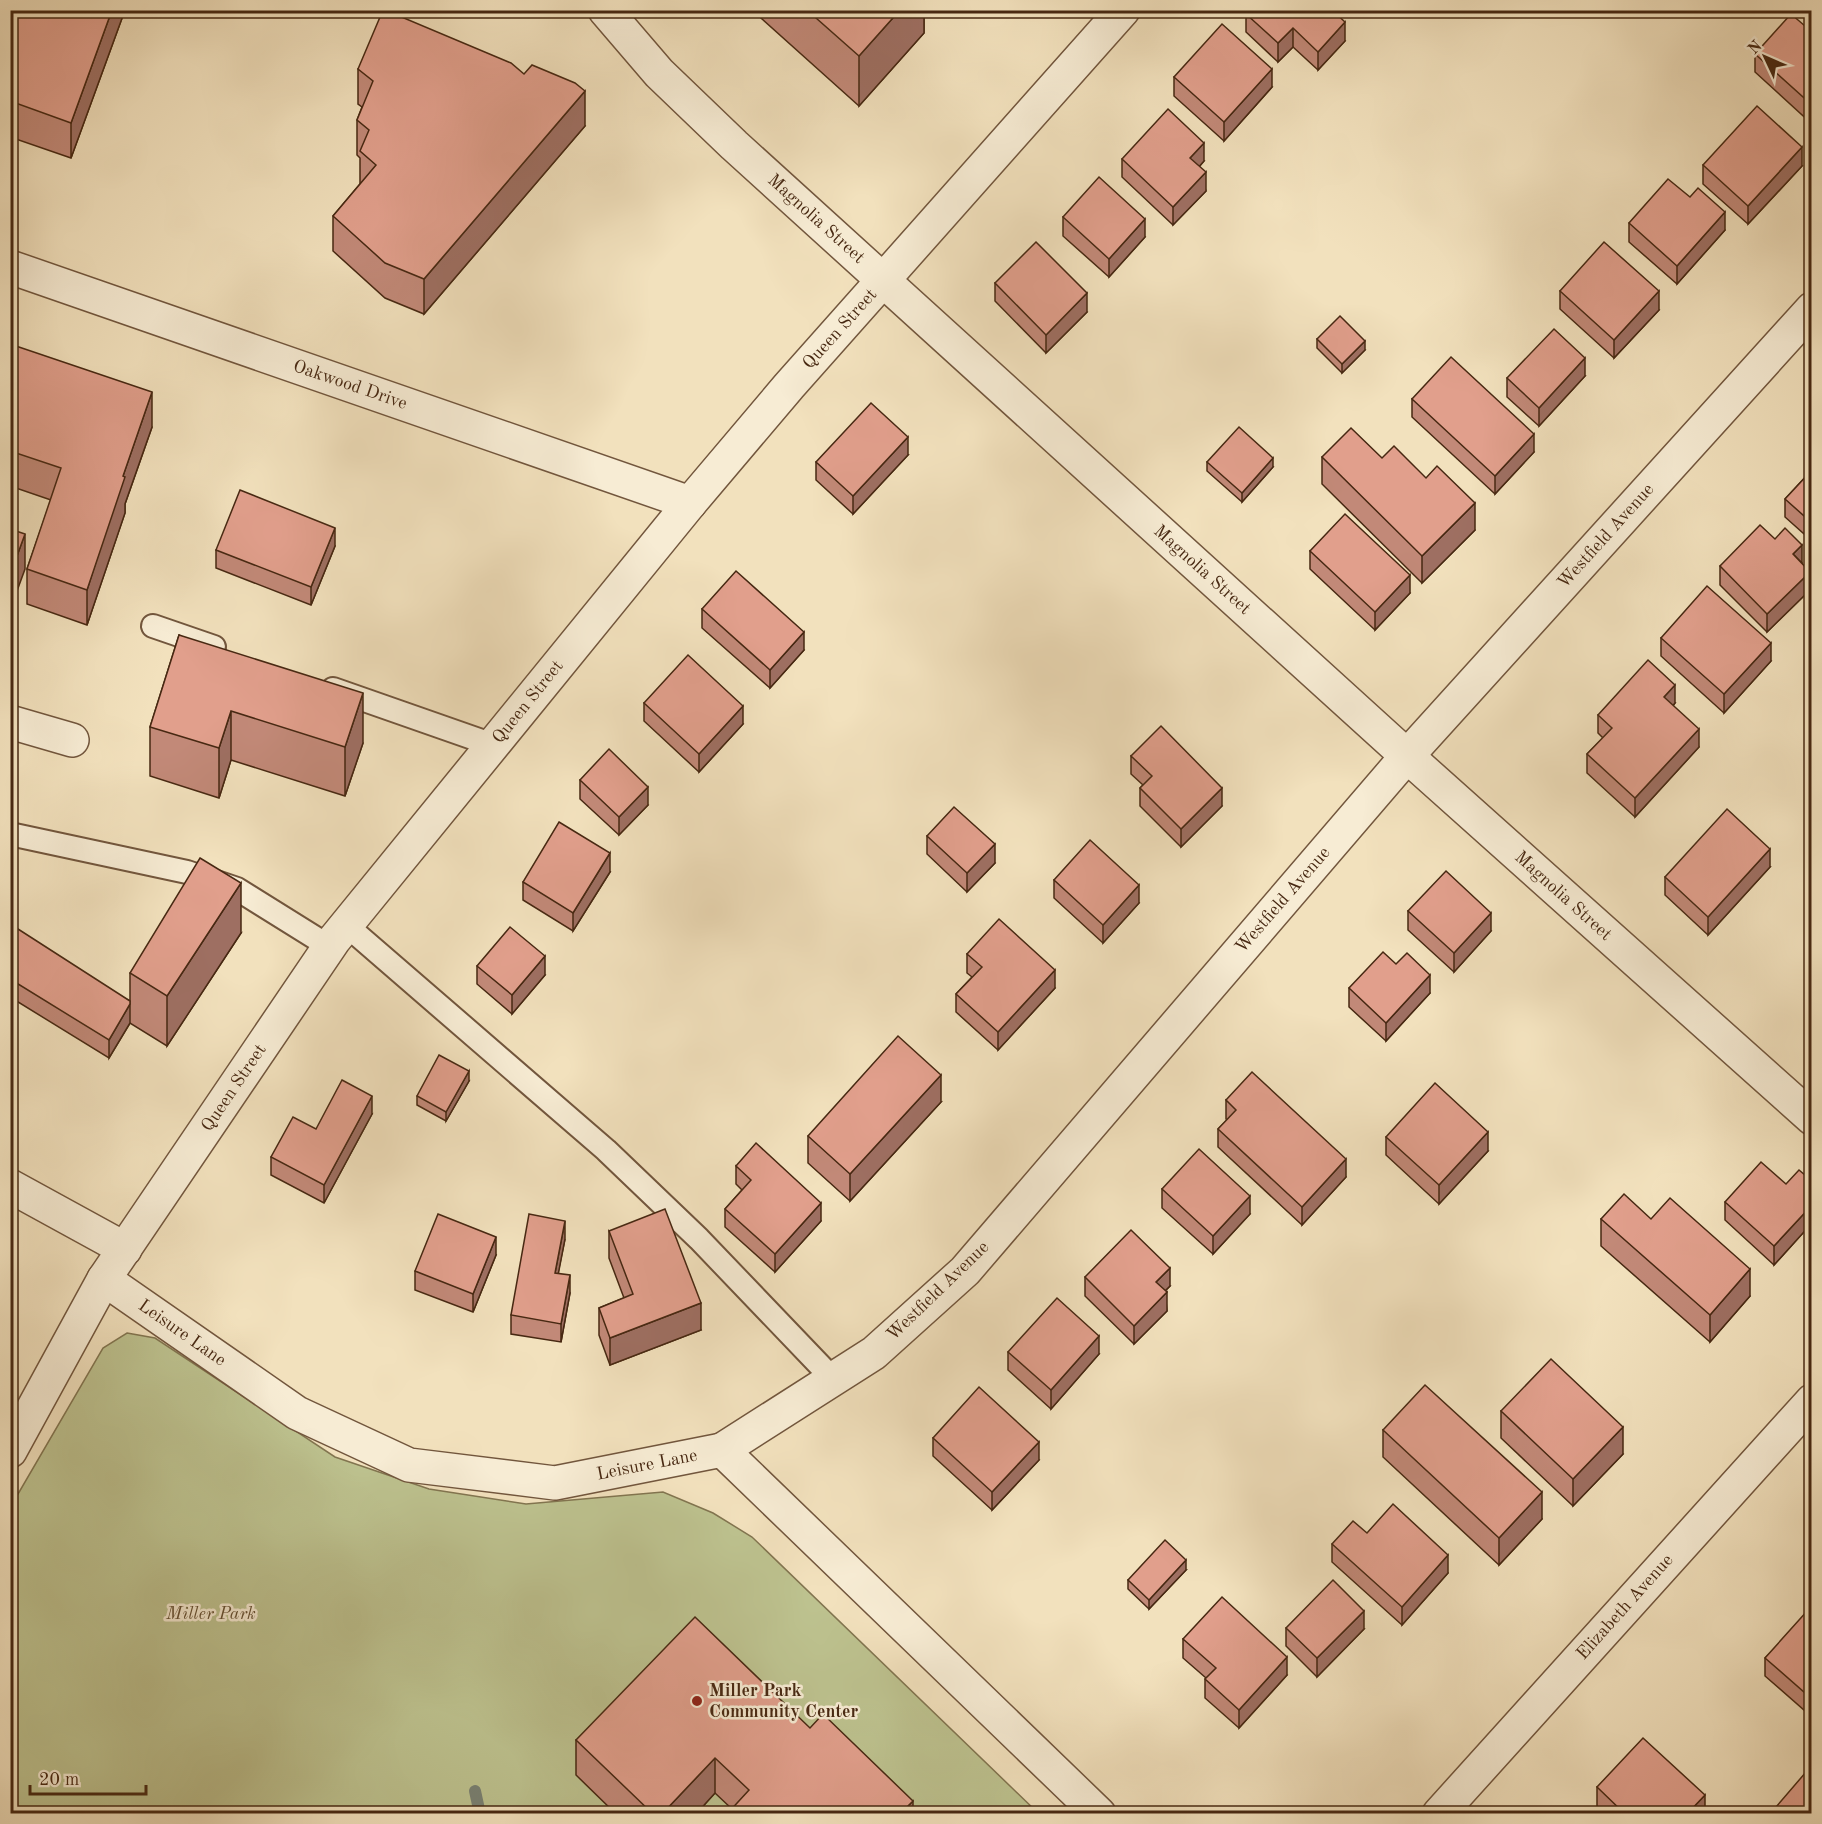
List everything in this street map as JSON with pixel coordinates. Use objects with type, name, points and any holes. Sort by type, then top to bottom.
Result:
[{"type":"street","name":"Magnolia Street","points":[[605,10],[659,73],[883,281],[1407,756],[1812,1118]]},
{"type":"street","name":"Queen Street","points":[[10,1451],[104,1279],[338,936],[690,503],[1123,10]]},
{"type":"street","name":"Oakwood Drive","points":[[10,267],[690,503]]},
{"type":"street","name":"Westfield Avenue","points":[[722,1450],[874,1353],[964,1271],[1407,756],[1812,309]]},
{"type":"street","points":[[10,722],[72,740]]},
{"type":"street","points":[[10,1186],[125,1249]]},
{"type":"street","name":"Leisure Lane","points":[[104,1279],[297,1413],[409,1465],[555,1483],[722,1450],[1099,1814]]},
{"type":"street","name":"Elizabeth Avenue","points":[[1439,1814],[1812,1401]]},
{"type":"lane","points":[[153,626],[230,653]]},
{"type":"lane","points":[[318,684],[493,745]]},
{"type":"lane","points":[[10,834],[188,872],[237,889],[338,936],[606,1150],[699,1239],[833,1379]]},
{"type":"green space","name":"Miller Park","points":[[127,1333],[155,1338],[335,1457],[429,1489],[526,1504],[663,1492],[713,1513],[752,1537],[1038,1813],[11,1814],[11,1506],[103,1348]]},
{"type":"building","points":[[10,10],[112,10],[71,123],[10,101]]},
{"type":"building","points":[[383,10],[511,63],[524,74],[532,65],[575,83],[585,91],[424,279],[385,263],[333,216],[376,165],[360,151],[369,130],[357,120],[373,81],[358,69]]},
{"type":"building","points":[[807,10],[900,10],[859,56]]},
{"type":"building","points":[[1249,10],[1332,10],[1345,22],[1318,52],[1293,28],[1278,43],[1246,14]]},
{"type":"building","points":[[1791,14],[1812,32],[1812,105],[1755,54]]},
{"type":"building","points":[[1222,24],[1272,69],[1224,122],[1174,77]]},
{"type":"building","points":[[1757,106],[1802,147],[1748,206],[1703,165]]},
{"type":"building","points":[[1168,109],[1204,143],[1190,158],[1206,172],[1173,207],[1122,159]]},
{"type":"building","points":[[1099,177],[1145,219],[1109,259],[1063,217]]},
{"type":"building","points":[[1668,179],[1690,197],[1698,188],[1725,212],[1677,266],[1629,223]]},
{"type":"building","points":[[1036,242],[1087,293],[1046,335],[995,283]]},
{"type":"building","points":[[1604,242],[1659,291],[1614,340],[1560,291]]},
{"type":"building","points":[[1340,316],[1365,341],[1342,364],[1317,339]]},
{"type":"building","points":[[1554,329],[1585,358],[1539,408],[1507,378]]},
{"type":"building","points":[[10,344],[152,392],[87,590],[27,569],[61,468],[10,451]]},
{"type":"building","points":[[1451,357],[1534,434],[1495,476],[1412,399]]},
{"type":"building","points":[[871,403],[908,437],[853,496],[816,462]]},
{"type":"building","points":[[1239,427],[1273,458],[1242,493],[1207,462]]},
{"type":"building","points":[[1351,428],[1382,458],[1394,446],[1426,478],[1437,466],[1475,503],[1422,556],[1322,457]]},
{"type":"building","points":[[1812,470],[1812,523],[1785,499]]},
{"type":"building","points":[[240,490],[335,528],[311,587],[216,550]]},
{"type":"building","points":[[1345,514],[1410,575],[1375,612],[1310,551]]},
{"type":"building","points":[[1760,525],[1775,539],[1785,528],[1802,545],[1793,554],[1810,572],[1767,614],[1720,566]]},
{"type":"building","points":[[10,529],[25,534],[10,575]]},
{"type":"building","points":[[736,571],[804,632],[770,670],[702,609]]},
{"type":"building","points":[[1707,586],[1771,643],[1724,694],[1661,638]]},
{"type":"building","points":[[179,635],[363,693],[345,747],[231,711],[219,748],[150,727]]},
{"type":"building","points":[[688,655],[743,706],[699,754],[644,703]]},
{"type":"building","points":[[1648,660],[1675,685],[1664,697],[1699,729],[1635,798],[1587,754],[1612,728],[1598,715]]},
{"type":"building","points":[[1161,726],[1222,788],[1181,829],[1140,788],[1152,776],[1131,756]]},
{"type":"building","points":[[609,749],[648,787],[619,817],[580,780]]},
{"type":"building","points":[[954,807],[995,844],[967,873],[927,836]]},
{"type":"building","points":[[1727,809],[1770,849],[1708,917],[1665,877]]},
{"type":"building","points":[[559,822],[610,853],[573,913],[523,882]]},
{"type":"building","points":[[1090,840],[1139,885],[1103,925],[1054,880]]},
{"type":"building","points":[[200,858],[241,883],[167,996],[130,973]]},
{"type":"building","points":[[1446,871],[1491,913],[1454,953],[1408,911]]},
{"type":"building","points":[[999,919],[1055,970],[998,1032],[956,994],[982,967],[967,954]]},
{"type":"building","points":[[510,927],[545,956],[512,995],[477,966]]},
{"type":"building","points":[[18,929],[130,1001],[109,1040],[10,979],[10,941]]},
{"type":"building","points":[[1383,952],[1396,964],[1407,953],[1430,975],[1386,1023],[1349,988]]},
{"type":"building","points":[[898,1036],[941,1075],[850,1174],[808,1136]]},
{"type":"building","points":[[439,1055],[469,1071],[446,1112],[417,1096]]},
{"type":"building","points":[[1252,1072],[1346,1159],[1302,1207],[1218,1129],[1236,1110],[1226,1100]]},
{"type":"building","points":[[342,1080],[372,1096],[324,1185],[271,1157],[293,1117],[316,1129]]},
{"type":"building","points":[[1435,1083],[1488,1132],[1439,1185],[1386,1137]]},
{"type":"building","points":[[756,1143],[821,1203],[775,1254],[725,1209],[751,1180],[736,1166]]},
{"type":"building","points":[[1199,1149],[1250,1196],[1213,1236],[1162,1189]]},
{"type":"building","points":[[1761,1162],[1786,1184],[1799,1170],[1812,1181],[1812,1205],[1774,1246],[1725,1202]]},
{"type":"building","points":[[1624,1194],[1651,1219],[1670,1198],[1750,1269],[1710,1315],[1601,1219]]},
{"type":"building","points":[[665,1209],[701,1303],[610,1338],[599,1308],[633,1294],[609,1231]]},
{"type":"building","points":[[438,1214],[496,1237],[473,1294],[415,1271]]},
{"type":"building","points":[[529,1214],[565,1221],[555,1273],[570,1275],[561,1324],[511,1315]]},
{"type":"building","points":[[1131,1230],[1170,1268],[1156,1282],[1167,1292],[1134,1326],[1085,1277]]},
{"type":"building","points":[[1057,1298],[1099,1336],[1051,1390],[1008,1352]]},
{"type":"building","points":[[1551,1359],[1623,1427],[1573,1479],[1501,1411]]},
{"type":"building","points":[[1425,1385],[1542,1492],[1499,1538],[1383,1430]]},
{"type":"building","points":[[979,1387],[1039,1442],[992,1492],[933,1438]]},
{"type":"building","points":[[1393,1504],[1448,1555],[1402,1607],[1332,1544],[1353,1521],[1367,1533]]},
{"type":"building","points":[[1165,1540],[1186,1560],[1149,1600],[1128,1580]]},
{"type":"building","points":[[1333,1580],[1364,1611],[1317,1658],[1286,1628]]},
{"type":"building","points":[[1222,1597],[1287,1657],[1239,1710],[1205,1679],[1216,1668],[1183,1639]]},
{"type":"building","points":[[1808,1610],[1812,1613],[1812,1699],[1765,1658]]},
{"type":"building","name":"Miller Park Community Center","points":[[695,1617],[810,1728],[823,1714],[913,1801],[907,1807],[915,1814],[727,1814],[749,1790],[715,1758],[662,1814],[653,1814],[576,1740]]},
{"type":"building","points":[[1643,1738],[1705,1795],[1687,1814],[1625,1814],[1597,1787]]},
{"type":"building","points":[[1806,1772],[1812,1777],[1812,1814],[1770,1814]]},
{"type":"waterway","points":[[475,1791],[480,1814]]},
{"type":"place","name":"Miller Park Community Center","points":[[697,1701]]}]
